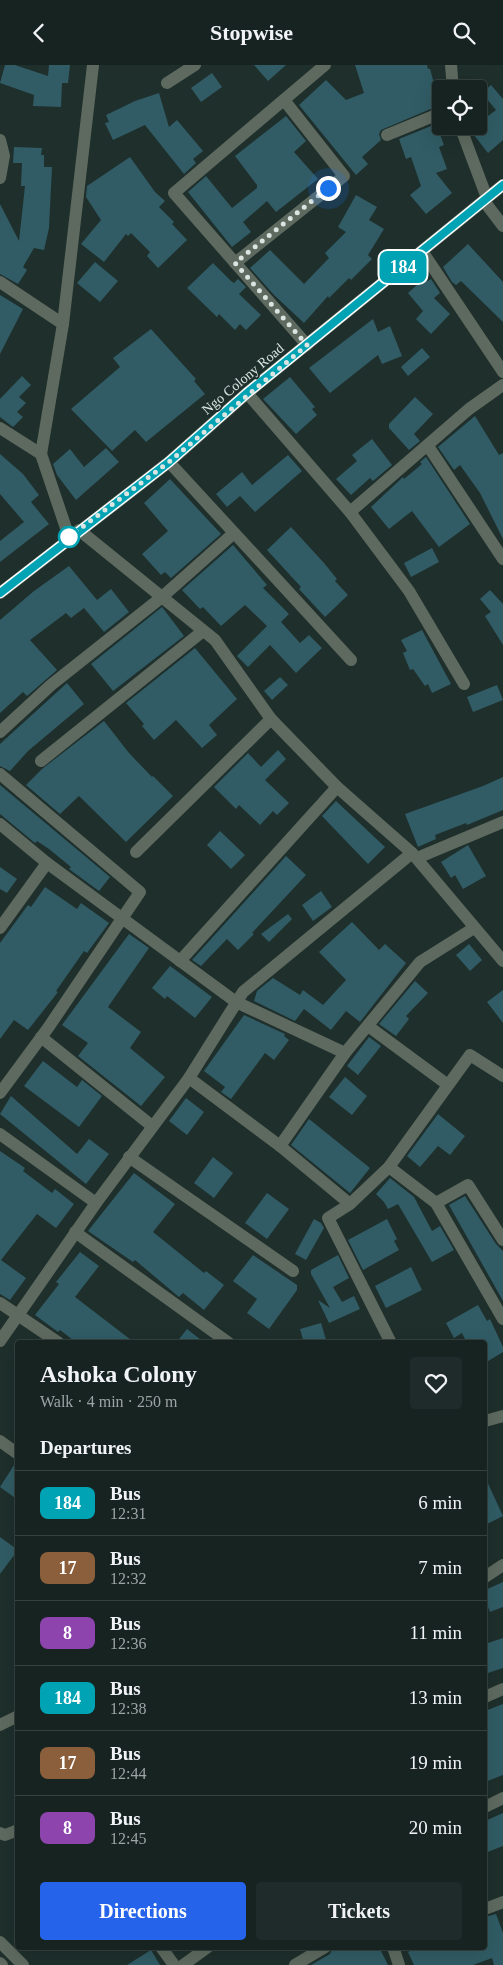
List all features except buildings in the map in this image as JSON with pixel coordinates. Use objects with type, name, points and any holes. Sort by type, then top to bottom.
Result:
[{"type":"street","points":[[93,65],[63,324],[41,454],[74,534],[162,597],[215,641],[271,719],[337,787],[415,855],[474,928],[498,950],[503,961]]},
{"type":"street","points":[[167,83],[195,65]]},
{"type":"street","points":[[307,345],[174,193],[325,65]]},
{"type":"street","points":[[451,65],[452,80]]},
{"type":"street","points":[[235,263],[344,175],[284,100]]},
{"type":"street","points":[[387,135],[432,117]]},
{"type":"street","points":[[463,135],[485,199],[503,226]]},
{"type":"street","points":[[0,140],[4,156],[0,178]]},
{"type":"street","name":"Ngo Colony Road","points":[[0,593],[169,462],[247,393],[503,185]]},
{"type":"street","points":[[422,251],[503,372]]},
{"type":"street","points":[[0,282],[63,324]]},
{"type":"street","points":[[350,512],[469,409],[503,385]]},
{"type":"street","points":[[247,393],[350,512],[409,591],[464,685]]},
{"type":"street","points":[[0,427],[41,454]]},
{"type":"street","points":[[428,446],[503,559]]},
{"type":"street","points":[[169,462],[351,660]]},
{"type":"street","points":[[0,732],[51,685],[162,597],[234,533]]},
{"type":"street","points":[[41,761],[203,631]]},
{"type":"street","points":[[136,852],[271,719]]},
{"type":"street","points":[[0,774],[140,892],[41,1037],[0,1093]]},
{"type":"street","points":[[180,961],[337,787]]},
{"type":"street","points":[[0,1341],[75,1232],[189,1078],[243,992],[415,855],[503,822]]},
{"type":"street","points":[[0,824],[47,863],[236,1003],[345,1053]]},
{"type":"street","points":[[0,927],[47,863]]},
{"type":"street","points":[[280,1146],[345,1053],[420,962],[474,928]]},
{"type":"street","points":[[368,1025],[448,1085]]},
{"type":"street","points":[[41,1037],[152,1126]]},
{"type":"street","points":[[389,1340],[328,1218],[350,1204],[389,1167],[470,1055],[503,1076]]},
{"type":"street","points":[[189,1078],[280,1146],[350,1204]]},
{"type":"street","points":[[0,1134],[96,1203]]},
{"type":"street","points":[[129,1157],[293,1271]]},
{"type":"street","points":[[389,1167],[436,1203],[503,1319]]},
{"type":"street","points":[[436,1203],[468,1185],[503,1239]]},
{"type":"street","points":[[75,1232],[225,1340]]},
{"type":"street","points":[[0,1303],[54,1340]]},
{"type":"street","points":[[487,1420],[503,1416]]},
{"type":"street","points":[[0,1441],[15,1452]]},
{"type":"street","points":[[487,1576],[503,1565]]},
{"type":"street","points":[[487,1696],[503,1689]]},
{"type":"street","points":[[0,1725],[15,1718]]},
{"type":"street","points":[[487,1806],[503,1798]]},
{"type":"street","points":[[0,1833],[5,1835],[15,1831]]},
{"type":"street","points":[[487,1908],[503,1901]]},
{"type":"street","points":[[0,1942],[23,1965]]},
{"type":"street","points":[[163,1950],[174,1965]]},
{"type":"street","points":[[182,1965],[204,1950]]},
{"type":"street","points":[[295,1965],[320,1950]]},
{"type":"street","points":[[395,1950],[399,1965]]},
{"type":"bus line","name":"184","points":[[0,593],[169,462],[247,393],[503,185]]},
{"type":"route","points":[[69,537],[169,462],[247,393],[307,345],[235,263],[328,188]]}]
